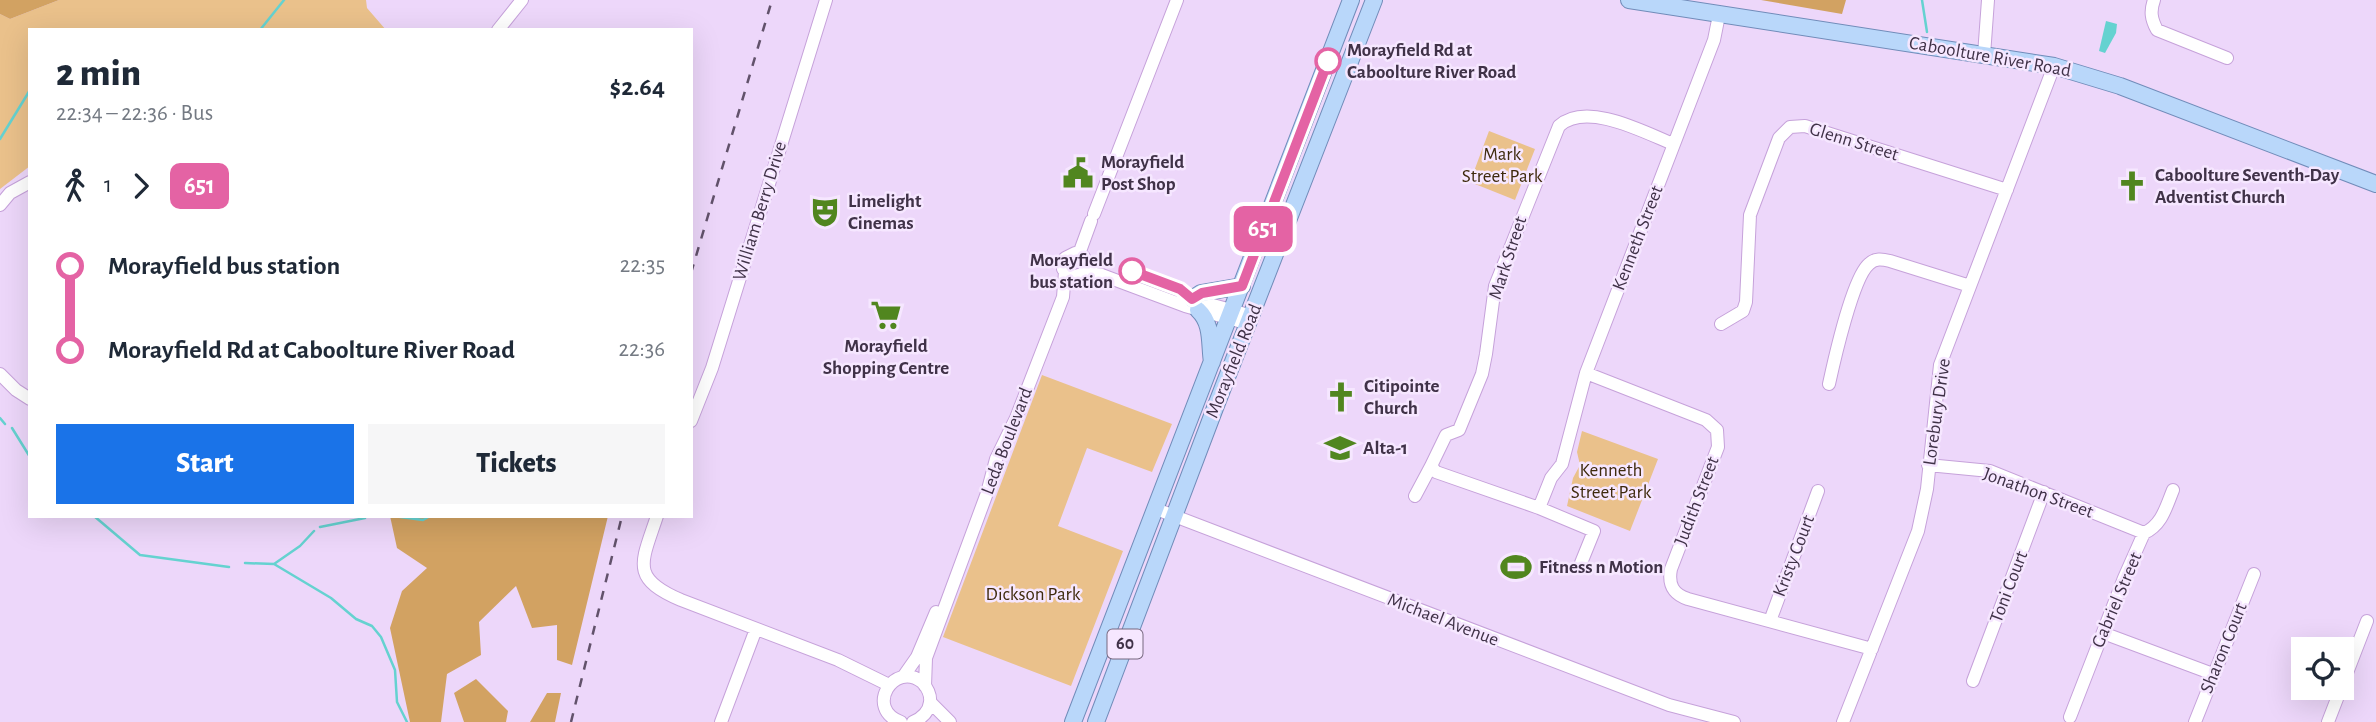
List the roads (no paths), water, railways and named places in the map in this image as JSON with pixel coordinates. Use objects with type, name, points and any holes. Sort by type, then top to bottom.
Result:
[{"type":"main road","name":"Morayfield Road","points":[[1073,722],[1351,0]]},
{"type":"main road","name":"Morayfield Road","points":[[1096,722],[1173,516],[1374,0]]},
{"type":"main road","name":"Caboolture River Road","points":[[1629,0],[2054,66],[2120,86],[2376,184]]},
{"type":"main road","points":[[1212,362],[1208,325],[1195,305],[1202,293],[1242,286]]},
{"type":"street","points":[[500,28],[522,0]]},
{"type":"street","name":"William Berry Drive","points":[[693,416],[712,368],[825,0]]},
{"type":"street","name":"Leda Boulevard","points":[[925,686],[926,658],[987,493],[996,459],[1016,418],[1063,297],[1078,268],[1093,218],[1177,0]]},
{"type":"street","points":[[1984,55],[1988,0]]},
{"type":"street","points":[[2154,0],[2151,21],[2157,30],[2227,58]]},
{"type":"street","name":"Kenneth Street","points":[[1539,508],[1551,478],[1562,464],[1586,373],[1714,40],[1719,15]]},
{"type":"street","name":"Lorebury Drive","points":[[1843,722],[1919,531],[1927,489],[1940,365],[2054,66]]},
{"type":"street","name":"Mark Street","points":[[1431,466],[1446,435],[1459,430],[1482,374],[1495,286],[1559,126],[1566,119],[1578,116],[1602,118],[1673,144]]},
{"type":"street","name":"Glenn Street","points":[[1721,324],[1743,311],[1746,302],[1750,215],[1779,138],[1790,127],[1805,126],[2007,190]]},
{"type":"street","points":[[0,205],[10,193],[28,183]]},
{"type":"street","points":[[1829,384],[1838,341],[1862,274],[1872,261],[1890,261],[1970,286]]},
{"type":"street","points":[[1078,268],[1250,320]]},
{"type":"street","name":"Judith Street","points":[[1586,373],[1706,420],[1717,429],[1718,447],[1671,569],[1670,584],[1674,592],[1681,597],[1872,649]]},
{"type":"street","points":[[0,374],[28,398]]},
{"type":"street","points":[[1415,496],[1431,466],[1436,472],[1539,508],[1594,531],[1581,563]]},
{"type":"street","name":"Jonathon Street","points":[[1928,466],[1990,471],[2144,533]]},
{"type":"street","name":"Gabriel Street","points":[[2070,717],[2144,533],[2152,530],[2161,520],[2174,490]]},
{"type":"street","name":"Kristy Court","points":[[1770,621],[1818,491]]},
{"type":"street","name":"Toni Court","points":[[1973,681],[2045,492]]},
{"type":"street","name":"Michael Avenue","points":[[1156,509],[1669,705],[1734,722]]},
{"type":"street","points":[[656,518],[643,564],[649,583],[663,593],[838,660],[889,685]]},
{"type":"street","name":"Sharon Court","points":[[2195,722],[2254,574]]},
{"type":"street","name":"Leda Boulevard","points":[[903,677],[917,657],[934,617],[952,585]]},
{"type":"street","points":[[2328,722],[2367,621]]},
{"type":"street","points":[[721,722],[756,629]]},
{"type":"street","points":[[2103,633],[2213,674]]},
{"type":"street","points":[[901,722],[891,717],[884,704],[884,697],[889,685],[903,677],[915,678],[925,686],[930,702],[950,722]]},
{"type":"street","points":[[919,721],[925,715],[930,702]]},
{"type":"waterway","points":[[262,28],[284,0]]},
{"type":"waterway","points":[[1922,0],[1927,32]]},
{"type":"waterway","points":[[0,139],[28,93]]},
{"type":"waterway","points":[[0,418],[5,424]]},
{"type":"waterway","points":[[12,428],[28,454]]},
{"type":"waterway","points":[[96,518],[140,555],[229,567]]},
{"type":"waterway","points":[[320,527],[365,518]]},
{"type":"waterway","points":[[408,518],[426,518]]},
{"type":"waterway","points":[[274,564],[300,546],[314,531]]},
{"type":"waterway","points":[[245,563],[274,564],[331,598],[356,619],[372,626],[381,637],[395,670],[397,702],[407,722]]},
{"type":"railway","points":[[693,266],[772,0]]},
{"type":"railway","points":[[571,722],[622,518]]},
{"type":"place","name":"Morayfield Rd at Caboolture River Road","points":[[1328,61]]},
{"type":"place","name":"Morayfield Post Shop","points":[[1078,173]]},
{"type":"place","name":"Caboolture Seventh-Day Adventist Church","points":[[2132,186]]},
{"type":"place","name":"Limelight Cinemas","points":[[825,212]]},
{"type":"place","name":"Morayfield bus station","points":[[1132,271]]},
{"type":"place","name":"Morayfield Shopping Centre","points":[[886,315]]},
{"type":"place","name":"Citipointe Church","points":[[1341,397]]},
{"type":"place","name":"Alta-1","points":[[1340,448]]},
{"type":"place","name":"Fitness n Motion","points":[[1516,567]]},
{"type":"park label","name":"Mark Street Park","points":[[1502,165]]},
{"type":"park label","name":"Kenneth Street Park","points":[[1611,481]]},
{"type":"park label","name":"Dickson Park","points":[[1033,594]]}]
